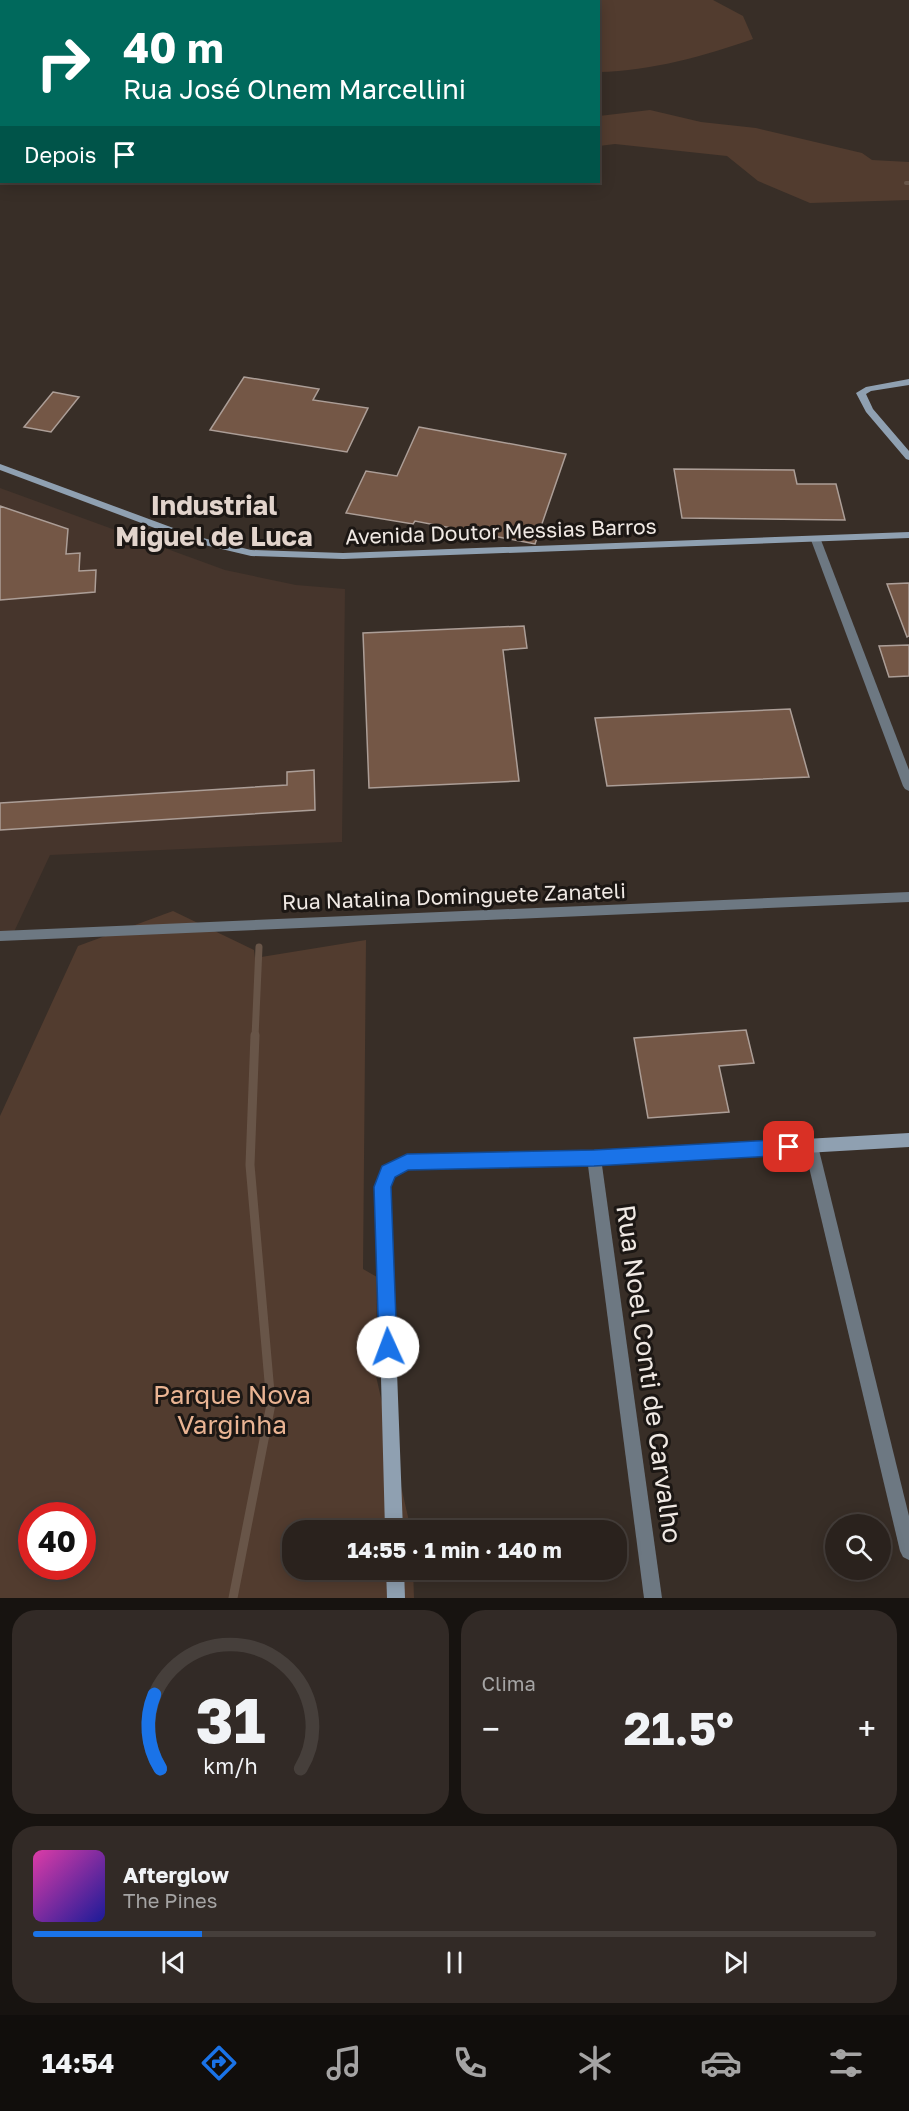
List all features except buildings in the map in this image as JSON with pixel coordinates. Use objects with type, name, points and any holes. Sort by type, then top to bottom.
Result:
[{"type":"street","points":[[909,382],[877,387],[861,393],[868,410],[909,457]]},
{"type":"street","name":"Avenida Doutor Messias Barros","points":[[0,466],[192,539],[251,553],[343,556],[909,535]]},
{"type":"street","points":[[816,540],[909,786]]},
{"type":"street","name":"Rua Natalina Dominguete Zanateli","points":[[0,936],[909,897]]},
{"type":"street","points":[[394,1520],[383,1187],[388,1171],[407,1162],[594,1158],[909,1140]]},
{"type":"street","points":[[811,1146],[909,1551]]},
{"type":"street","name":"Rua Noel Conti de Carvalho","points":[[594,1158],[653,1598]]},
{"type":"street","points":[[395,1580],[396,1598]]},
{"type":"shaded area","points":[[0,488],[225,570],[296,585],[345,589],[342,842],[50,855],[13,934],[0,935]]},
{"type":"green space","points":[[600,0],[713,0],[743,16],[753,39],[677,62],[638,69],[600,72]]},
{"type":"green space","points":[[650,110],[701,122],[756,128],[862,153],[872,160],[909,162],[909,200],[810,203],[758,181],[727,156],[615,144],[600,146],[600,116]]},
{"type":"green space","name":"Parque Nova Varginha","points":[[173,911],[254,950],[255,958],[366,940],[363,1269],[377,1277],[376,1376],[409,1520],[282,1520],[282,1580],[413,1580],[414,1598],[0,1598],[0,1116],[78,946]]},
{"type":"waterway","points":[[255,1037],[259,947]]},
{"type":"waterway","points":[[233,1598],[271,1404],[250,1165],[255,1035]]},
{"type":"district","name":"Industrial Miguel de Luca","points":[[214,522]]},
{"type":"route","points":[[388,1347],[383,1187],[388,1171],[407,1162],[594,1158],[789,1147]]}]
